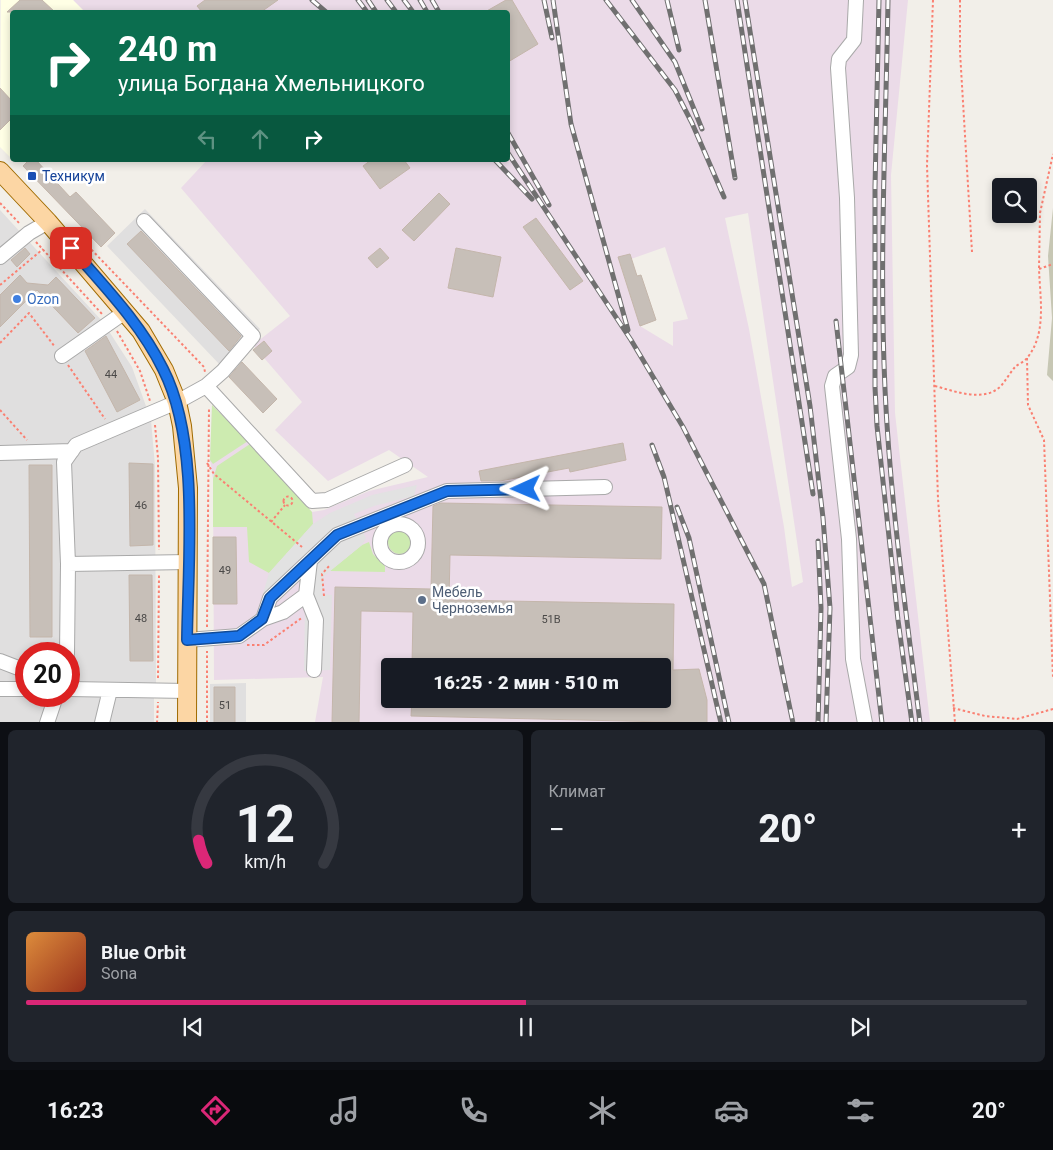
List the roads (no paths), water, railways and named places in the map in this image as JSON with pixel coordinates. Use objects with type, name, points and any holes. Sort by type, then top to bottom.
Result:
[{"type":"main road","points":[[0,171],[48,222],[125,312],[152,348],[164,370],[177,402],[186,452],[188,562],[186,722]]},
{"type":"street","points":[[856,0],[854,40],[839,59],[838,68],[847,198],[851,355],[848,367],[836,376],[832,386],[849,539],[853,659],[866,722]]},
{"type":"street","points":[[67,642],[68,564],[64,462],[76,445],[177,402],[206,386],[223,371],[253,336],[144,221]]},
{"type":"street","points":[[0,257],[48,222]]},
{"type":"street","points":[[62,356],[125,312]]},
{"type":"street","points":[[206,386],[312,500],[327,500],[405,465]]},
{"type":"street","points":[[0,453],[72,451]]},
{"type":"street","points":[[262,619],[270,598],[337,535],[447,491],[605,487]]},
{"type":"street","points":[[408,526],[415,504]]},
{"type":"street","points":[[396,524],[408,526],[414,530],[419,542],[415,554],[404,562],[386,558],[380,547],[381,535],[390,526],[396,524]]},
{"type":"street","points":[[354,528],[381,535]]},
{"type":"street","points":[[310,561],[306,595],[316,620],[314,670]]},
{"type":"street","points":[[68,564],[188,562]]},
{"type":"street","points":[[187,640],[239,636],[262,619],[283,612],[306,595]]},
{"type":"street","points":[[0,661],[15,667]]},
{"type":"street","points":[[80,686],[96,690]]},
{"type":"street","points":[[0,688],[15,689]]},
{"type":"street","points":[[80,690],[158,689],[187,691]]},
{"type":"street","points":[[102,722],[110,690]]},
{"type":"street","points":[[47,722],[52,707]]},
{"type":"railway","points":[[312,0],[324,10]]},
{"type":"railway","points":[[358,0],[366,10]]},
{"type":"railway","points":[[368,0],[375,10]]},
{"type":"railway","points":[[387,0],[394,10]]},
{"type":"railway","points":[[404,0],[412,10]]},
{"type":"railway","points":[[420,0],[426,10]]},
{"type":"railway","points":[[432,0],[438,10]]},
{"type":"railway","points":[[544,0],[552,38]]},
{"type":"railway","points":[[553,0],[571,124],[628,330]]},
{"type":"railway","points":[[606,0],[675,90],[692,123],[724,197]]},
{"type":"railway","points":[[632,0],[675,62],[702,129]]},
{"type":"railway","points":[[667,0],[679,50]]},
{"type":"railway","points":[[705,0],[735,178]]},
{"type":"railway","points":[[737,0],[813,494]]},
{"type":"railway","points":[[745,0],[810,406],[823,518],[830,608],[826,722]]},
{"type":"railway","points":[[879,0],[875,187],[875,387],[877,426],[898,620],[912,722]]},
{"type":"railway","points":[[888,0],[883,243],[885,389],[895,514],[920,722]]},
{"type":"railway","points":[[510,137],[549,205]]},
{"type":"railway","points":[[510,156],[631,340],[683,427],[764,584],[793,722]]},
{"type":"railway","points":[[497,162],[532,199]]},
{"type":"railway","points":[[836,321],[882,722]]},
{"type":"railway","points":[[652,445],[664,477],[721,722]]},
{"type":"railway","points":[[677,507],[689,538],[729,722]]},
{"type":"railway","points":[[818,541],[821,608],[818,722]]},
{"type":"place","name":"Техникум","points":[[32,176]]},
{"type":"place","name":"Ozon","points":[[17,299]]},
{"type":"place","name":"Мебель Черноземья","points":[[422,600]]}]
